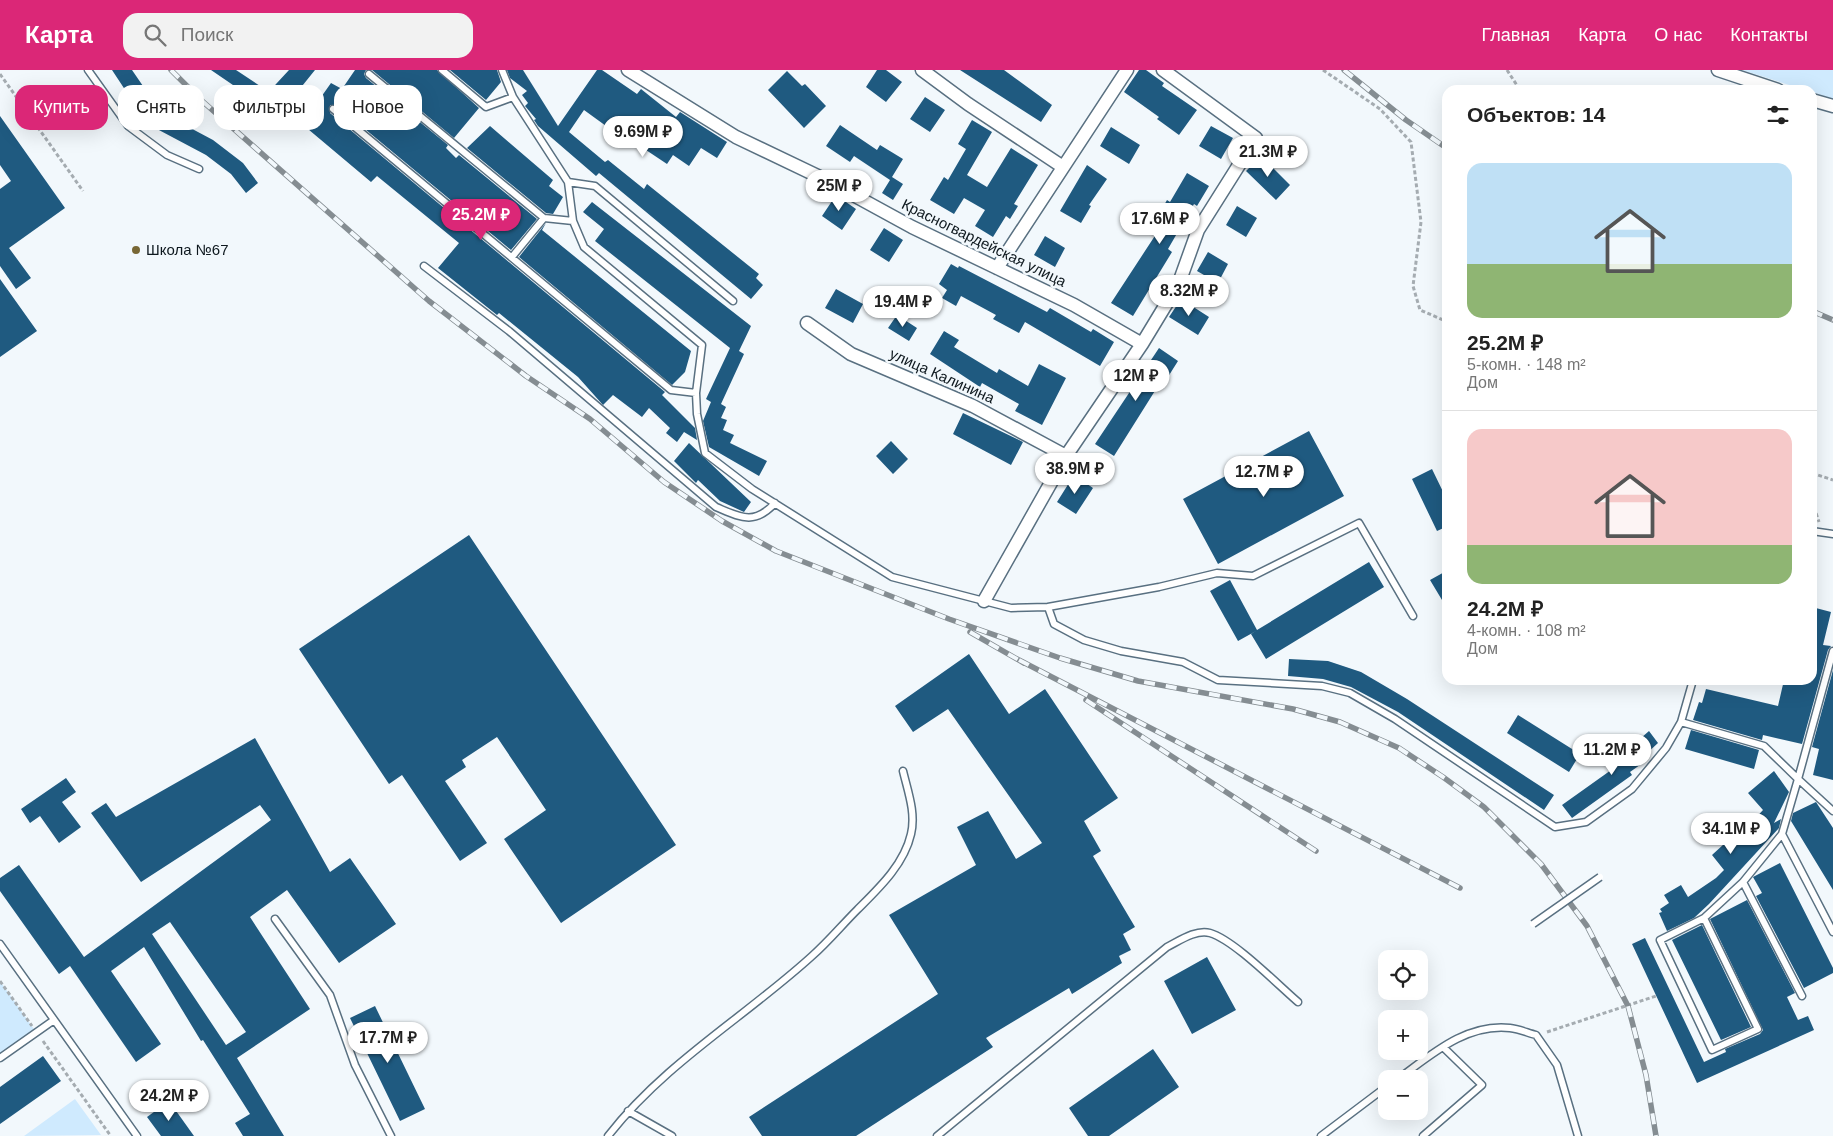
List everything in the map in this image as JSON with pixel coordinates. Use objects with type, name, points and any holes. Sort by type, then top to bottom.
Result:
[{"type":"street","name":"Красногвардейская улица","points":[[628,70],[736,137],[826,180],[912,227],[1074,305],[1142,344]]},
{"type":"street","points":[[922,70],[968,104],[1063,167]]},
{"type":"street","points":[[997,268],[1127,70]]},
{"type":"street","points":[[984,601],[1066,456],[1142,344],[1179,283],[1198,230],[1256,138],[1163,70]]},
{"type":"street","points":[[1718,70],[1763,85]]},
{"type":"street","points":[[1817,101],[1833,106]]},
{"type":"street","name":"улица Калинина","points":[[807,323],[851,354],[972,406],[1066,456]]},
{"type":"lane","points":[[88,70],[128,126],[167,155],[198,169]]},
{"type":"lane","points":[[442,70],[486,107],[513,97]]},
{"type":"lane","points":[[502,70],[513,97],[568,182],[574,221],[584,248],[702,345],[696,394],[697,414],[705,453],[752,489],[892,577],[1011,608],[1048,607],[1159,587],[1217,573],[1252,576],[1359,523],[1412,616]]},
{"type":"lane","points":[[369,74],[544,218],[574,221]]},
{"type":"lane","points":[[333,109],[671,390],[696,394]]},
{"type":"lane","points":[[568,182],[595,186],[734,301]]},
{"type":"lane","points":[[512,257],[544,218]]},
{"type":"lane","points":[[424,266],[509,331],[716,507],[746,519],[766,513],[775,503]]},
{"type":"lane","points":[[1817,532],[1833,534]]},
{"type":"lane","points":[[1048,607],[1054,624],[1084,640],[1121,651],[1183,662],[1218,680],[1322,686],[1350,693],[1395,718],[1555,827],[1586,822],[1632,789],[1666,748],[1680,722],[1691,685]]},
{"type":"lane","points":[[1704,918],[1758,1029],[1712,1050],[1660,940],[1704,918],[1743,882],[1782,834],[1833,651]]},
{"type":"lane","points":[[1680,722],[1764,746],[1833,811]]},
{"type":"lane","points":[[608,1136],[628,1111],[692,1053],[812,956],[882,884],[902,857],[911,834],[912,808],[902,771]]},
{"type":"lane","points":[[1782,834],[1833,932]]},
{"type":"lane","points":[[1533,924],[1600,877]]},
{"type":"lane","points":[[1743,882],[1802,996]]},
{"type":"lane","points":[[275,919],[330,995],[355,1065],[391,1136]]},
{"type":"lane","points":[[936,1136],[1167,947],[1191,935],[1209,932],[1230,943],[1298,1002]]},
{"type":"lane","points":[[0,944],[137,1136]]},
{"type":"lane","points":[[0,1058],[54,1020]]},
{"type":"lane","points":[[1410,1070],[1442,1047],[1462,1036],[1483,1029],[1509,1028],[1536,1035],[1557,1065],[1578,1136]]},
{"type":"lane","points":[[1423,1136],[1482,1086],[1442,1047]]},
{"type":"lane","points":[[1321,1136],[1378,1093]]},
{"type":"lane","points":[[628,1111],[672,1136]]},
{"type":"path","points":[[1323,70],[1380,109],[1411,142],[1421,222],[1413,286],[1420,310],[1442,319]]},
{"type":"path","points":[[1507,70],[1517,85]]},
{"type":"path","points":[[0,74],[83,191]]},
{"type":"path","points":[[1817,475],[1833,480]]},
{"type":"path","points":[[1817,516],[1822,532]]},
{"type":"path","points":[[0,982],[110,1135]]},
{"type":"path","points":[[1536,1035],[1656,996]]},
{"type":"shaded area","points":[[1742,70],[1833,70],[1833,99],[1817,93],[1817,85],[1789,85]]},
{"type":"shaded area","points":[[0,981],[36,1032],[0,1058]]},
{"type":"shaded area","points":[[75,1099],[101,1135],[24,1136]]},
{"type":"building","points":[[112,70],[132,70],[142,85],[122,85]]},
{"type":"building","points":[[211,70],[236,70],[258,85],[233,85]]},
{"type":"building","points":[[289,70],[315,70],[303,85],[275,85]]},
{"type":"building","points":[[355,70],[366,70],[364,74],[366,78],[375,85],[345,85]]},
{"type":"building","points":[[372,70],[437,70],[479,108],[454,138],[422,111],[422,85],[390,85]]},
{"type":"building","points":[[450,70],[497,70],[501,82],[486,100]]},
{"type":"building","points":[[507,70],[523,70],[558,126],[597,70],[602,70],[637,94],[641,89],[676,117],[680,112],[727,142],[717,158],[701,148],[689,166],[673,155],[667,164],[637,144],[635,147],[584,110],[569,132],[605,162],[608,160],[644,189],[647,184],[759,274],[756,278],[763,285],[751,299],[599,173],[596,176],[538,126],[534,120],[536,119],[525,106],[528,103],[522,95],[527,91],[510,78]]},
{"type":"building","points":[[877,70],[886,70],[902,82],[886,102],[866,87]]},
{"type":"building","points":[[960,70],[1004,70],[1052,105],[1041,122]]},
{"type":"building","points":[[1139,70],[1146,70],[1164,83],[1162,86],[1197,110],[1179,135],[1157,119],[1159,117],[1124,92]]},
{"type":"building","points":[[787,71],[802,86],[805,84],[826,106],[804,128],[768,90]]},
{"type":"building","points":[[331,83],[335,85],[334,105],[330,105],[330,113],[334,116],[334,130],[350,130],[665,392],[662,395],[695,428],[697,440],[684,432],[677,442],[666,433],[670,428],[649,408],[642,417],[613,395],[603,405],[578,377],[499,313],[497,315],[438,268],[459,243],[377,176],[371,182],[309,130],[324,130],[324,93]]},
{"type":"building","points":[[925,97],[945,110],[930,132],[910,119]]},
{"type":"building","points":[[0,116],[65,208],[9,248],[31,278],[16,289],[0,266],[0,189],[11,181],[0,165]]},
{"type":"building","points":[[972,120],[992,132],[967,175],[987,187],[1011,148],[1038,165],[1014,204],[1018,206],[1010,219],[1006,216],[993,237],[975,226],[985,210],[964,198],[954,214],[930,200],[944,177],[948,180],[966,149],[958,144]]},
{"type":"building","points":[[422,124],[448,145],[446,148],[456,158],[459,155],[537,219],[511,250],[366,130],[422,130]]},
{"type":"building","points":[[840,125],[877,150],[880,145],[903,159],[892,177],[903,184],[893,200],[882,193],[890,180],[854,156],[850,162],[826,146]]},
{"type":"building","points":[[490,126],[553,180],[549,186],[563,197],[553,214],[546,213],[467,148]]},
{"type":"building","points":[[1211,126],[1233,138],[1221,159],[1199,146]]},
{"type":"building","points":[[1111,127],[1140,145],[1129,164],[1100,146]]},
{"type":"building","points":[[159,130],[194,130],[213,140],[243,163],[258,183],[246,193],[231,174],[206,155]]},
{"type":"building","points":[[1261,156],[1290,185],[1276,200],[1246,171]]},
{"type":"building","points":[[1087,165],[1107,179],[1089,205],[1091,206],[1081,223],[1060,211]]},
{"type":"building","points":[[1187,173],[1209,186],[1197,206],[1194,204],[1168,249],[1172,252],[1133,316],[1111,303],[1162,225],[1155,221],[1167,200],[1170,202]]},
{"type":"building","points":[[836,195],[856,209],[842,230],[822,216]]},
{"type":"building","points":[[592,202],[751,326],[739,351],[744,354],[721,404],[726,407],[721,418],[727,420],[723,430],[734,435],[730,443],[767,461],[759,476],[709,447],[703,421],[711,402],[706,399],[730,348],[595,241],[604,229],[583,212]]},
{"type":"building","points":[[1237,206],[1257,218],[1246,237],[1226,225]]},
{"type":"building","points":[[546,223],[542,230],[691,351],[685,372],[672,385],[519,257]]},
{"type":"building","points":[[884,228],[903,240],[889,262],[870,250]]},
{"type":"building","points":[[1045,236],[1065,248],[1055,267],[1034,255]]},
{"type":"building","points":[[1208,252],[1228,264],[1218,283],[1197,271]]},
{"type":"building","points":[[951,264],[958,268],[959,266],[1047,312],[1050,308],[1091,332],[1093,329],[1114,342],[1100,366],[1025,322],[1019,333],[993,319],[996,315],[961,296],[956,306],[942,298],[947,290],[939,284]]},
{"type":"building","points":[[0,279],[37,331],[0,357]]},
{"type":"building","points":[[836,289],[863,304],[853,323],[825,308]]},
{"type":"building","points":[[1181,299],[1209,317],[1198,335],[1169,317]]},
{"type":"building","points":[[897,315],[917,328],[909,341],[888,328]]},
{"type":"building","points":[[944,331],[959,340],[954,347],[997,373],[999,369],[1028,386],[1039,364],[1066,378],[1042,425],[1015,411],[1019,404],[982,383],[980,387],[930,354]]},
{"type":"building","points":[[1159,348],[1178,361],[1161,388],[1158,386],[1114,456],[1095,444]]},
{"type":"building","points":[[963,413],[1023,442],[1011,465],[953,434]]},
{"type":"building","points":[[1309,431],[1344,496],[1218,564],[1183,499]]},
{"type":"building","points":[[891,441],[908,459],[893,474],[876,456]]},
{"type":"building","points":[[689,443],[751,502],[744,512],[720,501],[698,480],[696,483],[674,461]]},
{"type":"building","points":[[1432,469],[1442,490],[1442,529],[1437,531],[1412,479]]},
{"type":"building","points":[[1074,475],[1093,488],[1076,514],[1057,502]]},
{"type":"building","points":[[469,535],[676,845],[561,923],[504,839],[546,810],[497,737],[462,760],[466,767],[445,781],[487,843],[460,861],[402,775],[389,784],[299,649]]},
{"type":"building","points":[[1369,562],[1384,587],[1266,659],[1251,634],[1256,631],[1238,641],[1210,591],[1230,580],[1257,630]]},
{"type":"building","points":[[1442,573],[1442,600],[1430,580]]},
{"type":"building","points":[[1817,608],[1831,612],[1823,645],[1831,646],[1828,650],[1802,744],[1763,735],[1762,740],[1693,720],[1699,702],[1702,703],[1706,689],[1778,706],[1783,685],[1817,685]]},
{"type":"building","points":[[969,654],[1009,714],[1045,689],[1118,798],[1084,821],[1101,851],[1093,856],[1135,927],[1123,934],[1131,950],[1119,956],[1122,963],[1072,994],[1069,988],[986,1038],[993,1047],[856,1136],[762,1136],[749,1117],[938,994],[889,915],[976,865],[957,827],[988,811],[1016,859],[1042,843],[948,709],[913,732],[895,706]]},
{"type":"building","points":[[1289,659],[1328,661],[1361,672],[1407,699],[1554,795],[1544,810],[1398,712],[1351,687],[1323,679],[1288,676]]},
{"type":"building","points":[[1833,670],[1833,780],[1813,775],[1819,749],[1812,747]]},
{"type":"building","points":[[1518,715],[1580,754],[1569,772],[1507,733]]},
{"type":"building","points":[[1691,730],[1759,750],[1754,769],[1685,749]]},
{"type":"building","points":[[1649,731],[1658,743],[1644,756],[1647,760],[1630,772],[1632,775],[1572,818],[1562,805],[1621,763],[1617,759]]},
{"type":"building","points":[[255,738],[330,872],[350,858],[396,924],[339,963],[287,890],[250,917],[310,1009],[237,1058],[284,1136],[243,1136],[235,1123],[250,1114],[203,1040],[201,1041],[144,947],[111,971],[161,1044],[136,1062],[70,966],[59,974],[0,891],[0,878],[19,865],[84,957],[271,820],[260,805],[141,882],[91,813],[106,803],[116,817]],"holes":[[[170,922],[246,1032],[226,1045],[152,934]]]},
{"type":"building","points":[[1774,771],[1789,792],[1774,823],[1781,819],[1779,828],[1694,918],[1667,931],[1659,913],[1662,912],[1660,909],[1669,903],[1664,895],[1681,885],[1688,897],[1716,878],[1724,870],[1712,855],[1736,833],[1739,836],[1763,810],[1748,793]]},
{"type":"building","points":[[66,778],[76,792],[62,802],[81,827],[59,843],[40,816],[30,823],[21,809]]},
{"type":"building","points":[[1816,802],[1833,828],[1833,890],[1791,821],[1793,813]]},
{"type":"building","points":[[1780,863],[1833,968],[1833,973],[1804,988],[1756,896],[1762,893],[1753,877]]},
{"type":"building","points":[[1747,900],[1795,993],[1787,997],[1798,1020],[1808,1016],[1814,1030],[1697,1083],[1632,944],[1645,938],[1704,1062],[1726,1052],[1725,1049],[1760,1034],[1763,1030],[1710,919]]},
{"type":"building","points":[[1702,925],[1751,1027],[1721,1040],[1672,940]]},
{"type":"building","points":[[1207,957],[1236,1010],[1192,1034],[1164,981]]},
{"type":"building","points":[[375,1006],[425,1109],[400,1121],[350,1018]]},
{"type":"building","points":[[1153,1049],[1179,1087],[1109,1136],[1088,1136],[1069,1108]]},
{"type":"building","points":[[43,1056],[61,1081],[0,1124],[0,1087]]},
{"type":"building","points":[[169,1101],[194,1136],[161,1136],[147,1117]]},
{"type":"railway","points":[[171,70],[201,100],[429,301],[526,376],[590,419],[664,482],[722,521],[776,551],[949,619],[1060,658],[1138,681],[1293,709],[1340,722],[1399,748],[1443,777],[1484,807],[1541,864],[1587,926],[1628,1006],[1646,1075],[1656,1136]]},
{"type":"railway","points":[[1344,70],[1406,120],[1442,145]]},
{"type":"railway","points":[[1817,313],[1833,320]]},
{"type":"railway","points":[[970,632],[1024,663]]},
{"type":"railway","points":[[1019,660],[1460,888]]},
{"type":"railway","points":[[1086,700],[1316,851]]},
{"type":"place","name":"Школа №67","points":[[136,250]]}]
